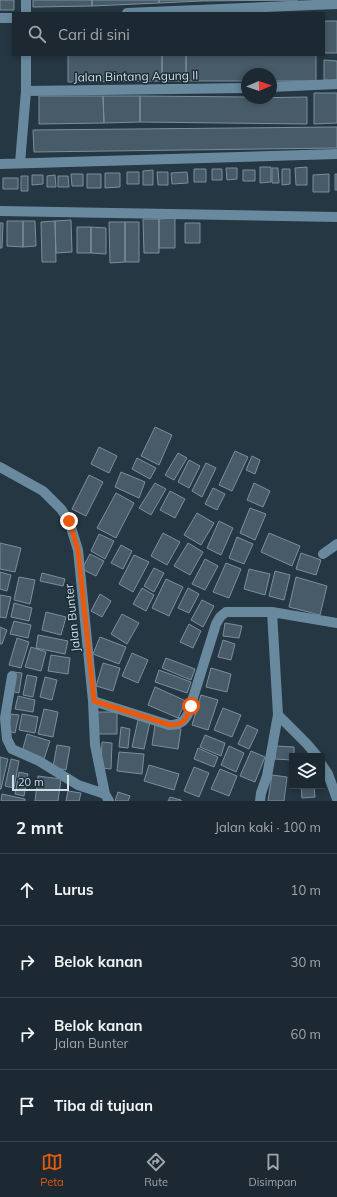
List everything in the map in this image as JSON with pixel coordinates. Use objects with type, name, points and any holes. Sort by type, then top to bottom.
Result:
[{"type":"street","points":[[26,0],[26,12]]},
{"type":"street","points":[[150,12],[337,4]]},
{"type":"street","points":[[0,18],[12,18]]},
{"type":"street","points":[[20,163],[26,91],[26,56]]},
{"type":"street","points":[[277,88],[337,84]]},
{"type":"street","name":"Jalan Bintang Agung II","points":[[26,91],[241,88]]},
{"type":"street","points":[[0,164],[337,154]]},
{"type":"street","points":[[0,211],[337,217]]},
{"type":"street","name":"Jalan Bunter","points":[[0,467],[43,490],[61,509],[69,521],[78,550],[94,701],[95,745],[107,797]]},
{"type":"street","points":[[323,554],[337,544]]},
{"type":"street","points":[[94,701],[170,725],[177,725],[185,721],[216,624],[220,617],[226,612],[272,612],[337,623]]},
{"type":"street","points":[[260,801],[261,792],[267,776],[278,715],[272,612]]},
{"type":"street","points":[[12,676],[5,718],[7,739],[12,749],[39,761],[78,785],[107,797]]},
{"type":"street","points":[[278,715],[314,753]]},
{"type":"street","points":[[325,770],[337,799]]},
{"type":"building","points":[[0,0],[14,0],[14,10],[0,10]]},
{"type":"building","points":[[33,0],[92,0],[92,6],[33,7]]},
{"type":"building","points":[[92,0],[159,0],[159,3],[92,6]]},
{"type":"building","points":[[159,0],[201,0],[201,1],[159,3]]},
{"type":"building","points":[[201,0],[298,0],[201,1]]},
{"type":"building","points":[[325,21],[337,21],[337,53],[325,53]]},
{"type":"building","points":[[68,56],[162,56],[162,81],[68,82]]},
{"type":"building","points":[[162,56],[186,56],[186,81],[162,81]]},
{"type":"building","points":[[186,56],[316,56],[316,81],[277,81],[277,68],[241,68],[241,81],[186,81]]},
{"type":"building","points":[[324,60],[337,61],[337,81],[324,80]]},
{"type":"building","points":[[314,93],[337,93],[337,123],[314,124]]},
{"type":"building","points":[[39,96],[103,96],[104,123],[39,124]]},
{"type":"building","points":[[103,96],[140,96],[140,122],[104,123]]},
{"type":"building","points":[[140,96],[241,97],[241,104],[277,104],[277,98],[307,97],[307,124],[140,122]]},
{"type":"building","points":[[337,127],[337,148],[34,152],[33,130]]},
{"type":"building","points":[[260,167],[271,167],[271,182],[260,183]]},
{"type":"building","points":[[307,167],[307,185],[296,185],[295,168]]},
{"type":"building","points":[[226,168],[237,168],[237,179],[227,180]]},
{"type":"building","points":[[272,168],[278,168],[279,183],[272,183]]},
{"type":"building","points":[[194,169],[206,169],[206,182],[194,182]]},
{"type":"building","points":[[212,169],[222,169],[222,180],[212,180]]},
{"type":"building","points":[[282,169],[290,169],[290,184],[282,185]]},
{"type":"building","points":[[153,170],[153,185],[143,185],[143,171]]},
{"type":"building","points":[[243,170],[255,170],[255,181],[243,181]]},
{"type":"building","points":[[127,172],[139,172],[139,184],[127,184]]},
{"type":"building","points":[[157,172],[168,172],[168,185],[158,185]]},
{"type":"building","points":[[187,172],[188,183],[172,184],[171,173]]},
{"type":"building","points":[[105,173],[120,173],[120,187],[105,188]]},
{"type":"building","points":[[71,174],[83,174],[83,186],[72,186]]},
{"type":"building","points":[[87,174],[101,174],[101,188],[87,188]]},
{"type":"building","points":[[329,174],[329,192],[313,192],[313,175]]},
{"type":"building","points":[[335,174],[337,174],[337,190],[335,190]]},
{"type":"building","points":[[32,175],[43,175],[43,184],[32,185]]},
{"type":"building","points":[[55,175],[56,187],[47,187],[47,176]]},
{"type":"building","points":[[21,176],[28,176],[28,191],[21,191]]},
{"type":"building","points":[[58,176],[68,176],[69,187],[58,187]]},
{"type":"building","points":[[3,178],[18,178],[18,189],[3,189]]},
{"type":"building","points":[[175,218],[175,248],[159,248],[159,219]]},
{"type":"building","points":[[143,219],[159,219],[159,253],[144,253]]},
{"type":"building","points":[[71,220],[72,252],[56,253],[55,221]]},
{"type":"building","points":[[7,221],[23,221],[23,247],[7,246]]},
{"type":"building","points":[[23,221],[35,221],[36,246],[23,247]]},
{"type":"building","points":[[55,221],[56,262],[42,262],[41,222]]},
{"type":"building","points":[[109,222],[125,222],[125,262],[110,263]]},
{"type":"building","points":[[125,222],[139,222],[139,262],[125,262]]},
{"type":"building","points":[[0,223],[3,223],[2,248],[0,248]]},
{"type":"building","points":[[185,223],[200,223],[200,243],[185,243]]},
{"type":"building","points":[[77,227],[91,227],[91,253],[77,253]]},
{"type":"building","points":[[91,227],[106,228],[106,254],[91,253]]},
{"type":"building","points":[[155,427],[172,435],[159,465],[141,456]]},
{"type":"building","points":[[99,447],[117,456],[109,473],[91,464]]},
{"type":"building","points":[[235,451],[248,457],[232,491],[219,485]]},
{"type":"building","points":[[178,453],[187,458],[174,480],[165,475]]},
{"type":"building","points":[[252,456],[260,460],[255,474],[246,470]]},
{"type":"building","points":[[137,458],[156,468],[150,479],[132,469]]},
{"type":"building","points":[[189,460],[200,466],[189,488],[178,482]]},
{"type":"building","points":[[206,463],[216,468],[202,497],[192,491]]},
{"type":"building","points":[[121,472],[145,482],[139,498],[115,487]]},
{"type":"building","points":[[89,475],[103,482],[86,516],[72,509]]},
{"type":"building","points":[[155,483],[166,489],[151,515],[139,508]]},
{"type":"building","points":[[254,483],[270,491],[263,507],[247,500]]},
{"type":"building","points":[[213,488],[225,494],[217,510],[205,504]]},
{"type":"building","points":[[170,491],[185,499],[175,518],[160,510]]},
{"type":"building","points":[[116,493],[134,503],[116,538],[97,528]]},
{"type":"building","points":[[250,508],[266,514],[255,540],[240,533]]},
{"type":"building","points":[[197,513],[214,523],[201,545],[184,535]]},
{"type":"building","points":[[219,521],[233,528],[221,555],[207,548]]},
{"type":"building","points":[[163,533],[180,542],[167,565],[151,556]]},
{"type":"building","points":[[269,533],[300,546],[292,566],[261,552]]},
{"type":"building","points":[[99,534],[114,541],[105,559],[91,551]]},
{"type":"building","points":[[237,537],[253,544],[244,564],[229,558]]},
{"type":"building","points":[[0,543],[21,548],[15,572],[0,569]]},
{"type":"building","points":[[188,543],[203,552],[190,575],[174,566]]},
{"type":"building","points":[[121,545],[132,551],[123,569],[111,563]]},
{"type":"building","points":[[301,553],[321,560],[316,575],[296,569]]},
{"type":"building","points":[[90,554],[104,561],[96,576],[82,569]]},
{"type":"building","points":[[134,555],[149,562],[133,592],[119,584]]},
{"type":"building","points":[[205,559],[218,566],[205,590],[192,584]]},
{"type":"building","points":[[226,563],[241,569],[229,598],[213,592]]},
{"type":"building","points":[[154,568],[164,573],[154,592],[144,586]]},
{"type":"building","points":[[249,569],[270,574],[265,595],[244,589]]},
{"type":"building","points":[[275,571],[290,575],[284,600],[269,596]]},
{"type":"building","points":[[0,572],[11,575],[7,591],[0,589]]},
{"type":"building","points":[[42,573],[65,579],[63,586],[40,581]]},
{"type":"building","points":[[19,577],[35,580],[30,604],[14,600]]},
{"type":"building","points":[[296,577],[327,586],[320,615],[289,607]]},
{"type":"building","points":[[166,579],[183,587],[169,616],[152,608]]},
{"type":"building","points":[[142,588],[154,595],[146,611],[133,604]]},
{"type":"building","points":[[188,588],[199,594],[189,613],[178,608]]},
{"type":"building","points":[[100,594],[111,601],[102,617],[91,611]]},
{"type":"building","points":[[0,595],[11,597],[6,618],[0,617]]},
{"type":"building","points":[[202,600],[214,606],[203,627],[191,620]]},
{"type":"building","points":[[14,603],[32,608],[29,621],[11,617]]},
{"type":"building","points":[[46,612],[66,617],[61,635],[42,630]]},
{"type":"building","points":[[122,614],[139,623],[127,644],[111,634]]},
{"type":"building","points":[[14,621],[31,625],[28,638],[10,634]]},
{"type":"building","points":[[225,623],[242,626],[239,638],[223,636]]},
{"type":"building","points":[[189,624],[201,631],[193,648],[180,642]]},
{"type":"building","points":[[0,627],[7,630],[2,644],[0,644]]},
{"type":"building","points":[[38,635],[68,641],[65,654],[36,648]]},
{"type":"building","points":[[100,637],[126,647],[119,664],[93,654]]},
{"type":"building","points":[[17,638],[29,642],[21,668],[9,665]]},
{"type":"building","points":[[223,640],[235,644],[231,660],[218,657]]},
{"type":"building","points":[[31,647],[46,652],[41,671],[25,667]]},
{"type":"building","points":[[132,653],[148,660],[138,683],[122,676]]},
{"type":"building","points":[[51,655],[70,658],[68,674],[48,671]]},
{"type":"building","points":[[166,658],[195,669],[191,680],[162,668]]},
{"type":"building","points":[[103,663],[120,668],[113,691],[96,686]]},
{"type":"building","points":[[211,668],[231,674],[227,692],[206,687]]},
{"type":"building","points":[[159,670],[191,682],[187,693],[155,682]]},
{"type":"building","points":[[13,672],[22,673],[19,693],[10,691]]},
{"type":"building","points":[[27,675],[37,677],[33,697],[23,695]]},
{"type":"building","points":[[45,677],[57,680],[52,700],[40,697]]},
{"type":"building","points":[[155,687],[186,701],[178,718],[148,705]]},
{"type":"building","points":[[201,695],[218,700],[208,730],[192,725]]},
{"type":"building","points":[[18,696],[35,700],[33,712],[15,709]]},
{"type":"building","points":[[223,708],[241,715],[232,737],[214,730]]},
{"type":"building","points":[[44,709],[58,712],[53,737],[38,734]]},
{"type":"building","points":[[97,712],[117,712],[117,734],[97,734]]},
{"type":"building","points":[[11,714],[19,715],[15,733],[8,731]]},
{"type":"building","points":[[22,714],[38,717],[35,733],[19,730]]},
{"type":"building","points":[[138,720],[150,722],[144,749],[132,747]]},
{"type":"building","points":[[155,725],[181,729],[178,749],[152,745]]},
{"type":"building","points":[[247,725],[258,730],[249,749],[238,744]]},
{"type":"building","points":[[121,727],[130,729],[128,748],[119,747]]},
{"type":"building","points":[[27,734],[50,741],[44,759],[22,752]]},
{"type":"building","points":[[205,735],[225,743],[221,756],[200,747]]},
{"type":"building","points":[[102,742],[112,743],[111,769],[101,768]]},
{"type":"building","points":[[57,745],[70,747],[66,770],[53,767]]},
{"type":"building","points":[[229,746],[244,753],[236,772],[221,765]]},
{"type":"building","points":[[276,746],[294,747],[294,753],[289,753],[289,760],[275,759]]},
{"type":"building","points":[[198,748],[218,757],[214,767],[194,759]]},
{"type":"building","points":[[251,751],[265,757],[255,782],[240,776]]},
{"type":"building","points":[[119,752],[144,754],[142,774],[117,771]]},
{"type":"building","points":[[0,757],[8,759],[1,789],[0,789]]},
{"type":"building","points":[[11,759],[19,761],[14,788],[5,786]]},
{"type":"building","points":[[149,765],[179,774],[174,790],[144,781]]},
{"type":"building","points":[[194,767],[209,773],[199,797],[184,791]]},
{"type":"building","points":[[220,769],[237,776],[229,796],[211,789]]},
{"type":"building","points":[[19,772],[28,774],[24,796],[15,794]]},
{"type":"building","points":[[272,775],[287,777],[284,801],[268,801]]},
{"type":"building","points":[[38,776],[61,779],[58,801],[35,801]]},
{"type":"building","points":[[301,789],[314,789],[315,797],[302,798]]},
{"type":"building","points":[[68,791],[81,793],[79,801],[66,801]]},
{"type":"building","points":[[118,792],[130,796],[128,801],[115,801]]},
{"type":"building","points":[[2,794],[25,799],[25,801],[1,801]]},
{"type":"building","points":[[170,797],[181,800],[181,801],[168,801]]},
{"type":"route","points":[[69,521],[78,550],[94,701],[170,725],[177,725],[185,721],[191,706]]}]
